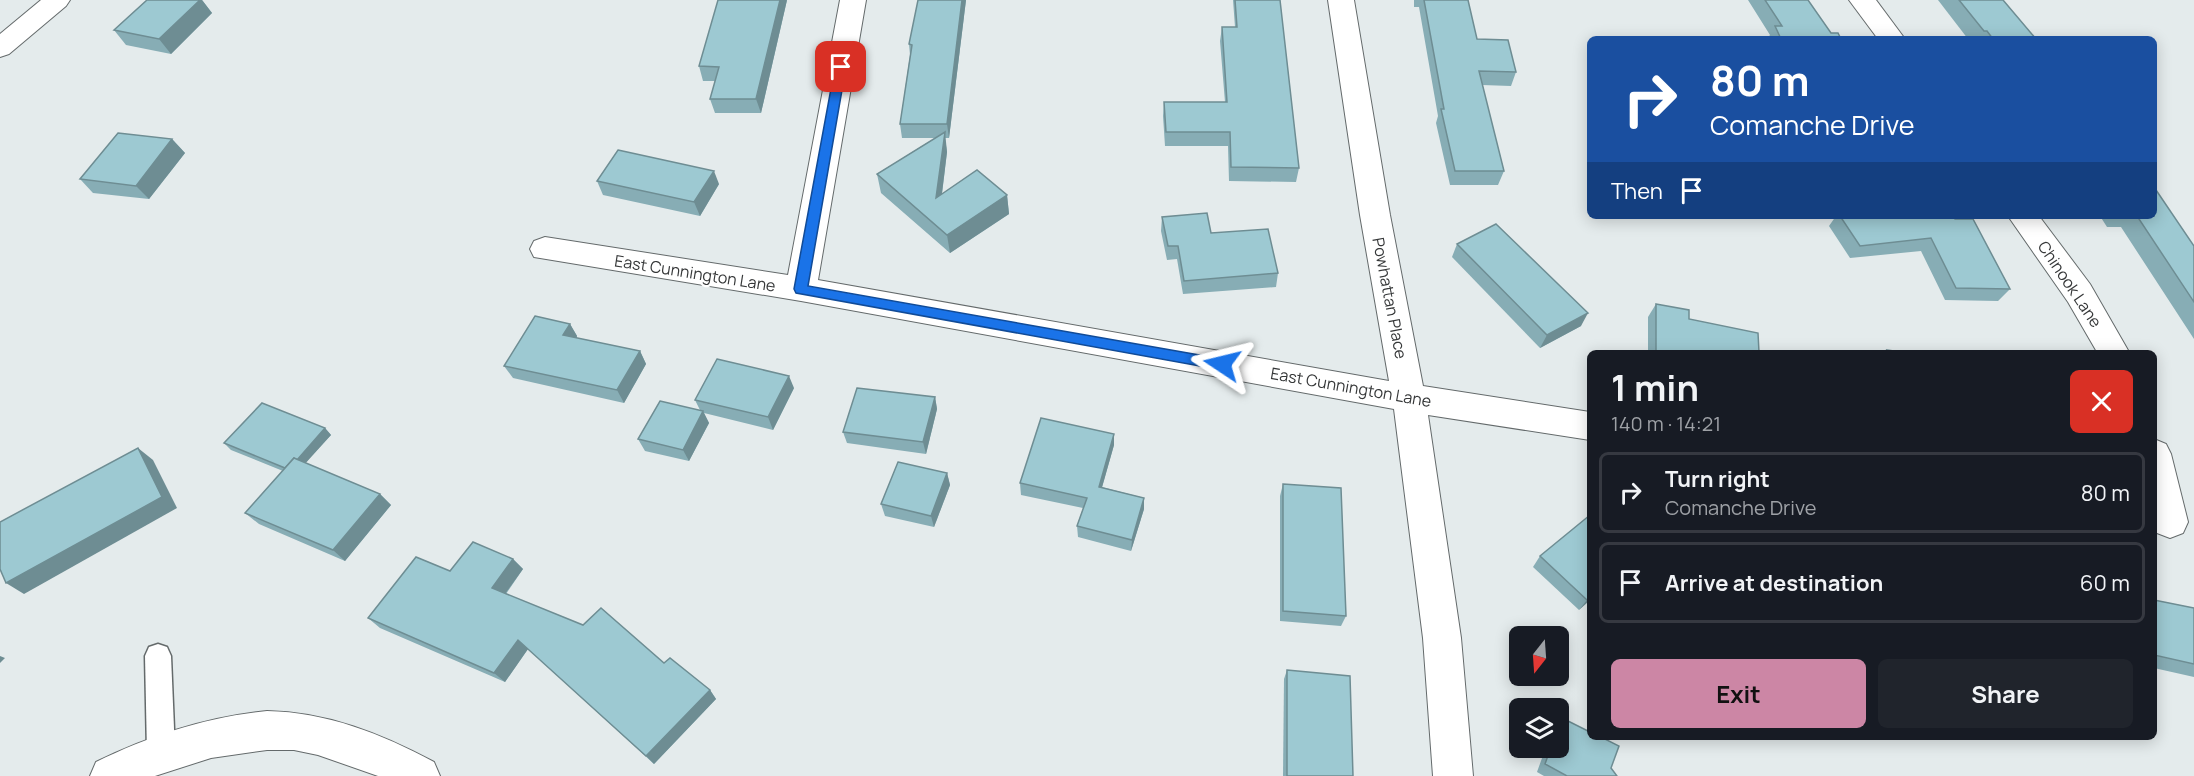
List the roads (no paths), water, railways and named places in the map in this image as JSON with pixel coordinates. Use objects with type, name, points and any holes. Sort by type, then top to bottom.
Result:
[{"type":"street","points":[[0,48],[57,0]]},
{"type":"street","points":[[801,289],[853,0]]},
{"type":"street","name":"Powhattan Place","points":[[1341,0],[1374,215],[1409,398],[1442,638],[1453,776]]},
{"type":"street","points":[[1862,0],[1890,36]]},
{"type":"street","name":"Chinook Lane","points":[[2025,219],[2079,293],[2112,350]]},
{"type":"street","name":"East Cunnington Lane","points":[[544,249],[801,289],[1409,398],[1587,426]]},
{"type":"street","points":[[2157,465],[2173,522]]},
{"type":"street","points":[[110,776],[161,753],[228,736],[269,731],[317,735],[397,764],[420,776]]},
{"type":"lane","points":[[158,656],[161,753]]}]
